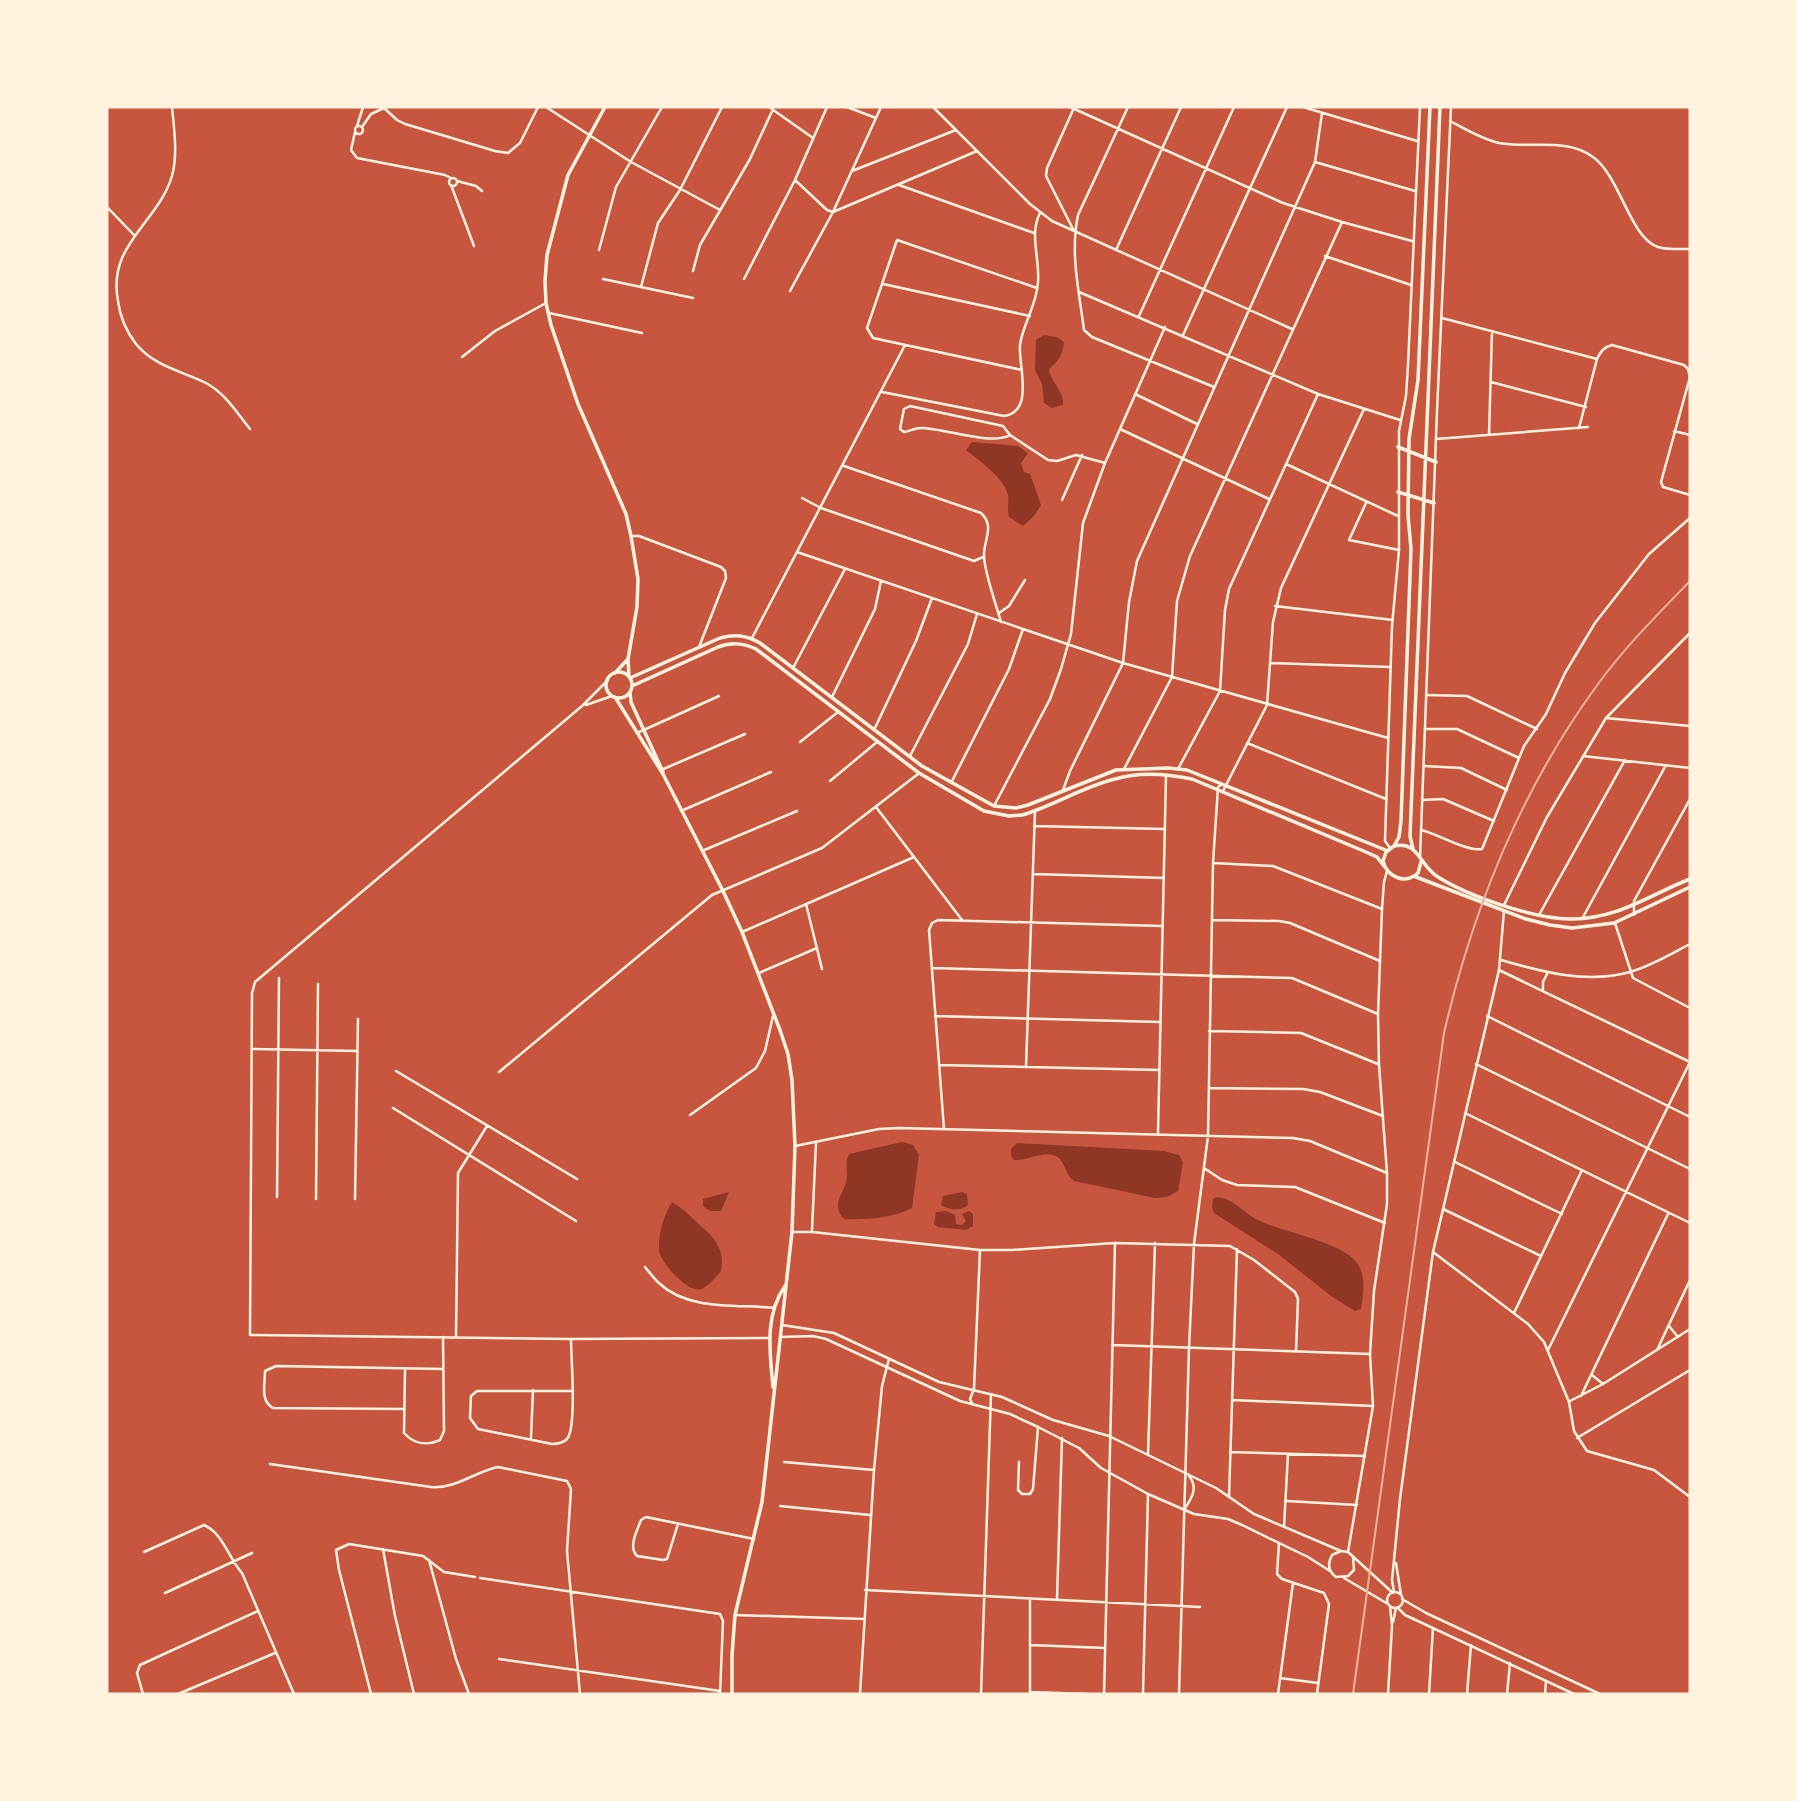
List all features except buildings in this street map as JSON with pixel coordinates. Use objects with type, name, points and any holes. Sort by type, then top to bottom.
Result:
[{"type":"main road","points":[[605,107],[568,175],[550,243],[545,281],[546,303],[578,404],[626,514],[631,536],[638,579],[637,607],[628,659],[632,686],[631,702],[742,932],[788,1054],[792,1080],[795,1146],[792,1232],[764,1491],[735,1615],[732,1694]]},
{"type":"main road","points":[[1384,866],[1384,856],[1399,837],[1401,821],[1412,549],[1408,515],[1409,452],[1418,380],[1430,107]]},
{"type":"main road","points":[[1440,107],[1410,836],[1421,860],[1436,876],[1490,907],[1550,925],[1572,928],[1614,923],[1690,887]]},
{"type":"main road","points":[[1398,447],[1436,462]]},
{"type":"main road","points":[[1398,492],[1434,503]]},
{"type":"main road","points":[[629,678],[732,635],[752,638],[909,757],[994,806],[1016,808],[1124,769],[1178,769],[1390,848],[1403,845],[1415,850]]},
{"type":"main road","points":[[632,686],[728,643],[746,645],[756,649],[919,773],[984,811],[1009,816],[1035,811],[1115,778],[1166,775],[1192,779],[1366,852],[1377,858],[1394,877],[1415,877],[1473,897],[1539,915],[1568,919],[1609,915],[1690,879]]},
{"type":"main road","points":[[628,659],[608,680],[607,689],[662,771]]},
{"type":"main road","points":[[782,670],[793,668]]},
{"type":"main road","points":[[615,674],[620,673],[629,678]]},
{"type":"main road","points":[[614,697],[623,698],[630,692]]},
{"type":"main road","points":[[869,736],[874,730]]},
{"type":"main road","points":[[936,783],[948,786],[951,783]]},
{"type":"main road","points":[[1063,790],[1064,799]]},
{"type":"main road","points":[[1415,877],[1421,860]]},
{"type":"main road","points":[[774,1396],[771,1326],[778,1296],[786,1284]]},
{"type":"main road","points":[[771,1326],[782,1325]]},
{"type":"main road","points":[[770,1338],[781,1337]]},
{"type":"street","points":[[172,107],[175,156],[172,176],[158,204],[125,248],[116,293],[125,327],[145,354],[158,363],[206,383],[226,398],[250,429]]},
{"type":"street","points":[[355,132],[361,134],[363,107]]},
{"type":"street","points":[[482,191],[476,186],[451,178],[357,158],[351,150],[355,132],[371,114],[384,107],[405,124],[495,152],[508,153],[520,143],[538,107]]},
{"type":"street","points":[[546,107],[631,162],[720,210]]},
{"type":"street","points":[[599,250],[612,198],[662,107]]},
{"type":"street","points":[[641,287],[658,223],[680,190],[722,107]]},
{"type":"street","points":[[744,279],[795,180],[827,107]]},
{"type":"street","points":[[847,107],[876,118]]},
{"type":"street","points":[[790,291],[833,212],[881,107]]},
{"type":"street","points":[[933,107],[1040,213],[1074,232],[1292,329]]},
{"type":"street","points":[[1074,232],[1046,176],[1047,167],[1072,107],[1295,206],[1412,241]]},
{"type":"street","points":[[1128,107],[1078,215],[1074,232],[1079,292],[1087,334],[1214,387]]},
{"type":"street","points":[[1116,250],[1181,107]]},
{"type":"street","points":[[1139,316],[1234,107]]},
{"type":"street","points":[[1183,335],[1286,107]]},
{"type":"street","points":[[1303,107],[1315,108],[1322,113],[1417,141]]},
{"type":"street","points":[[1390,848],[1385,841],[1390,667],[1399,550],[1398,447],[1406,396],[1420,107]]},
{"type":"street","points":[[1421,860],[1451,107]]},
{"type":"street","points":[[693,271],[700,245],[750,159],[771,108],[813,138]]},
{"type":"street","points":[[1063,790],[1123,663],[1129,602],[1137,561],[1315,162],[1322,113]]},
{"type":"street","points":[[1450,121],[1499,143],[1567,146],[1587,152],[1599,161],[1609,175],[1644,238],[1659,247],[1690,249]]},
{"type":"street","points":[[852,171],[956,130]]},
{"type":"street","points":[[795,180],[827,210],[833,212],[977,151]]},
{"type":"street","points":[[1315,162],[1415,191]]},
{"type":"street","points":[[451,178],[449,182],[474,246]]},
{"type":"street","points":[[452,185],[457,184],[457,181]]},
{"type":"street","points":[[897,185],[1034,233]]},
{"type":"street","points":[[107,207],[134,235]]},
{"type":"street","points":[[882,392],[1004,416],[1017,410],[1022,398],[1021,339],[1037,289],[1034,233],[1035,222],[1040,213]]},
{"type":"street","points":[[1124,769],[1172,677],[1177,601],[1190,556],[1342,222]]},
{"type":"street","points":[[1022,370],[873,338],[867,328],[897,240],[1037,289]]},
{"type":"street","points":[[1325,256],[1411,285]]},
{"type":"street","points":[[603,279],[693,298]]},
{"type":"street","points":[[882,284],[1030,316]]},
{"type":"street","points":[[1079,292],[1318,394],[1400,421]]},
{"type":"street","points":[[462,356],[495,331],[546,303]]},
{"type":"street","points":[[548,312],[642,333]]},
{"type":"street","points":[[1442,318],[1597,359]]},
{"type":"street","points":[[994,806],[1049,699],[1069,645],[1083,523],[1105,463],[1165,327]]},
{"type":"street","points":[[1489,435],[1492,331]]},
{"type":"street","points":[[752,638],[905,345]]},
{"type":"street","points":[[1579,428],[1597,359],[1602,350],[1612,345],[1684,365],[1690,377],[1661,485],[1690,495]]},
{"type":"street","points":[[1490,382],[1586,407]]},
{"type":"street","points":[[1135,394],[1197,424]]},
{"type":"street","points":[[1178,769],[1220,691],[1225,610],[1229,589],[1318,394]]},
{"type":"street","points":[[1010,435],[998,439],[930,429],[918,428],[904,432],[900,429],[904,409],[910,406],[1003,426],[1010,435],[1048,460],[1057,461],[1082,455],[1105,463]]},
{"type":"street","points":[[1179,1694],[1194,1244],[1208,1136],[1213,863],[1218,787],[1224,784],[1267,705],[1275,606],[1363,409]]},
{"type":"street","points":[[1436,439],[1588,427]]},
{"type":"street","points":[[1120,429],[1269,499]]},
{"type":"street","points":[[1674,431],[1690,435]]},
{"type":"street","points":[[1062,500],[1082,455]]},
{"type":"street","points":[[1286,464],[1398,516]]},
{"type":"street","points":[[844,466],[981,513],[988,520],[984,556],[1001,622]]},
{"type":"street","points":[[802,498],[821,508],[974,561],[984,556]]},
{"type":"street","points":[[1367,502],[1349,540],[1399,550]]},
{"type":"street","points":[[1421,830],[1478,850],[1485,845],[1524,746],[1549,708],[1565,673],[1595,623],[1649,554],[1690,518]]},
{"type":"street","points":[[631,536],[650,540],[721,567],[725,571],[726,578],[699,647]]},
{"type":"street","points":[[797,552],[1123,663],[1388,738]]},
{"type":"street","points":[[793,668],[845,569]]},
{"type":"street","points":[[999,614],[1009,606],[1025,580]]},
{"type":"street","points":[[832,698],[875,609],[881,581]]},
{"type":"street","points":[[874,730],[916,641],[932,598]]},
{"type":"street","points":[[1275,606],[1393,620]]},
{"type":"street","points":[[909,757],[968,644],[977,614]]},
{"type":"street","points":[[951,783],[1009,669],[1023,629]]},
{"type":"street","points":[[1504,905],[1547,817],[1606,718],[1690,633]]},
{"type":"street","points":[[1270,663],[1390,667]]},
{"type":"street","points":[[608,680],[582,706],[255,982],[252,993],[250,1335],[571,1339],[770,1338]]},
{"type":"street","points":[[1426,695],[1467,696],[1536,729]]},
{"type":"street","points":[[637,733],[719,696]]},
{"type":"street","points":[[582,706],[614,697]]},
{"type":"street","points":[[800,742],[838,712]]},
{"type":"street","points":[[1606,718],[1690,726]]},
{"type":"street","points":[[1425,729],[1457,729],[1520,758]]},
{"type":"street","points":[[662,771],[745,734]]},
{"type":"street","points":[[830,781],[877,742]]},
{"type":"street","points":[[1247,743],[1386,799]]},
{"type":"street","points":[[1583,756],[1690,768]]},
{"type":"street","points":[[1539,915],[1625,760]]},
{"type":"street","points":[[1581,919],[1666,765]]},
{"type":"street","points":[[1423,766],[1461,768],[1507,790]]},
{"type":"street","points":[[681,810],[771,772]]},
{"type":"street","points":[[499,1072],[712,895],[822,848],[919,773]]},
{"type":"street","points":[[1158,1134],[1166,775]]},
{"type":"street","points":[[1422,800],[1443,799],[1494,821]]},
{"type":"street","points":[[1634,915],[1634,901],[1690,799]]},
{"type":"street","points":[[876,807],[962,920]]},
{"type":"street","points":[[702,851],[797,811]]},
{"type":"street","points":[[1026,1067],[1035,811]]},
{"type":"street","points":[[1034,826],[1165,830]]},
{"type":"street","points":[[1415,850],[1422,844]]},
{"type":"street","points":[[742,932],[914,857]]},
{"type":"street","points":[[1213,863],[1273,866],[1382,909]]},
{"type":"street","points":[[1348,1552],[1374,1406],[1370,1354],[1374,1291],[1385,1223],[1387,1173],[1378,1065],[1378,1014],[1382,909],[1387,871]]},
{"type":"street","points":[[1032,874],[1164,878]]},
{"type":"street","points":[[806,904],[822,969]]},
{"type":"street","points":[[1388,1694],[1392,1626],[1388,1598],[1393,1593],[1400,1499],[1433,1252],[1499,970],[1504,911]]},
{"type":"street","points":[[944,1129],[929,930],[932,923],[938,920],[962,920],[1162,926]]},
{"type":"street","points":[[1212,920],[1290,923],[1380,961]]},
{"type":"street","points":[[1614,923],[1635,980],[1690,1008]]},
{"type":"street","points":[[1501,960],[1547,973],[1591,977],[1630,972],[1690,944]]},
{"type":"street","points":[[758,974],[817,948]]},
{"type":"street","points":[[932,968],[1292,978],[1378,1014]]},
{"type":"street","points":[[1499,970],[1690,1062],[1548,1350]]},
{"type":"street","points":[[1543,990],[1547,973]]},
{"type":"street","points":[[276,1197],[279,978]]},
{"type":"street","points":[[316,1199],[318,984]]},
{"type":"street","points":[[690,1115],[756,1068],[765,1051],[774,1013]]},
{"type":"street","points":[[936,1016],[1160,1022]]},
{"type":"street","points":[[1487,1016],[1690,1117]]},
{"type":"street","points":[[355,1199],[358,1019]]},
{"type":"street","points":[[1209,1031],[1301,1033],[1378,1065]]},
{"type":"street","points":[[252,1049],[357,1051]]},
{"type":"street","points":[[1476,1064],[1690,1169]]},
{"type":"street","points":[[939,1065],[1159,1070]]},
{"type":"street","points":[[396,1071],[577,1179]]},
{"type":"street","points":[[1209,1088],[1303,1089],[1383,1116]]},
{"type":"street","points":[[393,1108],[576,1221]]},
{"type":"street","points":[[1465,1113],[1690,1223]]},
{"type":"street","points":[[456,1337],[458,1173],[488,1126]]},
{"type":"street","points":[[795,1146],[879,1129],[1293,1138],[1310,1141],[1387,1173]]},
{"type":"street","points":[[812,1232],[816,1143]]},
{"type":"street","points":[[1455,1163],[1562,1214]]},
{"type":"street","points":[[1204,1168],[1222,1180],[1237,1185],[1295,1187],[1385,1223]]},
{"type":"street","points":[[1514,1314],[1582,1170]]},
{"type":"street","points":[[1442,1209],[1541,1256]]},
{"type":"street","points":[[1581,1396],[1668,1214]]},
{"type":"street","points":[[792,1232],[980,1250],[1115,1243],[1230,1246],[1295,1292],[1298,1299],[1296,1351]]},
{"type":"street","points":[[1104,1694],[1110,1473],[1108,1436],[1115,1243]]},
{"type":"street","points":[[1148,1454],[1155,1243]]},
{"type":"street","points":[[1228,1498],[1237,1249]]},
{"type":"street","points":[[973,1405],[970,1399],[974,1389],[980,1250]]},
{"type":"street","points":[[1433,1252],[1536,1332],[1548,1350],[1569,1402],[1577,1438],[1591,1454],[1654,1470],[1690,1497]]},
{"type":"street","points":[[645,1268],[661,1285],[676,1295],[704,1303],[775,1308]]},
{"type":"street","points":[[1656,1351],[1690,1280]]},
{"type":"street","points":[[782,1325],[834,1333],[939,1382],[991,1394],[1056,1421],[1108,1436],[1148,1454],[1186,1472],[1254,1514],[1348,1552],[1393,1593],[1426,1612],[1600,1694]]},
{"type":"street","points":[[1669,1326],[1678,1337]]},
{"type":"street","points":[[1569,1402],[1603,1384],[1690,1329]]},
{"type":"street","points":[[781,1337],[813,1336],[825,1339],[973,1405],[1010,1414],[1062,1438],[1079,1448],[1101,1468],[1148,1493],[1184,1510],[1228,1519],[1279,1543],[1336,1577],[1355,1583],[1378,1596],[1405,1615],[1574,1694]]},
{"type":"street","points":[[405,1368],[404,1433],[422,1444],[440,1440],[444,1431],[443,1337]]},
{"type":"street","points":[[571,1339],[573,1391],[572,1430],[568,1438],[559,1444],[478,1429],[470,1418],[471,1396],[477,1391],[573,1391]]},
{"type":"street","points":[[1112,1345],[1370,1354]]},
{"type":"street","points":[[860,1694],[874,1470],[888,1359]]},
{"type":"street","points":[[404,1409],[273,1408],[268,1406],[264,1397],[265,1371],[276,1366],[443,1369]]},
{"type":"street","points":[[1577,1438],[1690,1370]]},
{"type":"street","points":[[1592,1374],[1603,1384]]},
{"type":"street","points":[[531,1438],[533,1390]]},
{"type":"street","points":[[981,1694],[991,1394]]},
{"type":"street","points":[[1232,1400],[1374,1406]]},
{"type":"street","points":[[1019,1462],[1018,1490],[1022,1494],[1030,1494],[1033,1489],[1038,1427]]},
{"type":"street","points":[[1057,1600],[1062,1438]]},
{"type":"street","points":[[1230,1452],[1365,1456]]},
{"type":"street","points":[[1284,1527],[1288,1454]]},
{"type":"street","points":[[784,1462],[874,1470]]},
{"type":"street","points":[[270,1464],[431,1488],[444,1488],[487,1469],[498,1467],[567,1481],[571,1489],[567,1550],[580,1694]]},
{"type":"street","points":[[1184,1510],[1194,1493],[1193,1480],[1186,1472]]},
{"type":"street","points":[[1143,1694],[1148,1493]]},
{"type":"street","points":[[1286,1500],[1357,1505]]},
{"type":"street","points":[[779,1506],[871,1515]]},
{"type":"street","points":[[678,1524],[667,1559],[637,1556],[634,1553],[632,1548],[641,1520],[646,1517],[754,1539]]},
{"type":"street","points":[[144,1552],[204,1525],[214,1531],[232,1562],[242,1573],[294,1694]]},
{"type":"street","points":[[1279,1543],[1277,1574],[1293,1583],[1324,1593],[1328,1598],[1317,1694]]},
{"type":"street","points":[[371,1694],[336,1550],[349,1544],[423,1556],[444,1572],[720,1614],[723,1621],[720,1693],[499,1659]]},
{"type":"street","points":[[383,1549],[395,1616],[414,1694]]},
{"type":"street","points":[[1330,1571],[1329,1559],[1341,1551]]},
{"type":"street","points":[[165,1593],[252,1553]]},
{"type":"street","points":[[1343,1578],[1354,1570],[1353,1557]]},
{"type":"street","points":[[429,1560],[456,1659],[469,1694]]},
{"type":"street","points":[[1392,1626],[1402,1598],[1395,1560]]},
{"type":"street","points":[[1279,1694],[1293,1583]]},
{"type":"street","points":[[866,1590],[1200,1607]]},
{"type":"street","points":[[1030,1599],[1030,1693],[1088,1694]]},
{"type":"street","points":[[143,1694],[137,1673],[140,1665],[258,1611]]},
{"type":"street","points":[[735,1615],[864,1619]]},
{"type":"street","points":[[1429,1694],[1433,1628]]},
{"type":"street","points":[[1030,1645],[1105,1648]]},
{"type":"street","points":[[1467,1694],[1471,1645]]},
{"type":"street","points":[[178,1694],[276,1652]]},
{"type":"street","points":[[1507,1694],[1510,1663]]},
{"type":"street","points":[[1280,1678],[1318,1683]]},
{"type":"street","points":[[1545,1694],[1546,1681]]},
{"type":"shaded area","points":[[1044,335],[1057,337],[1064,342],[1060,357],[1049,369],[1062,395],[1063,405],[1052,408],[1044,403],[1042,384],[1035,370],[1036,340]]},
{"type":"shaded area","points":[[972,442],[1018,446],[1028,453],[1021,463],[1024,472],[1030,474],[1041,505],[1023,526],[1009,517],[1008,495],[1002,482],[966,450]]},
{"type":"shaded area","points":[[902,1142],[913,1145],[919,1155],[912,1208],[879,1218],[844,1219],[838,1203],[846,1182],[849,1154]]},
{"type":"shaded area","points":[[1017,1143],[1164,1151],[1179,1155],[1183,1162],[1178,1191],[1167,1197],[1155,1198],[1074,1181],[1058,1157],[1046,1154],[1014,1160],[1011,1149]]},
{"type":"shaded area","points":[[729,1192],[721,1211],[710,1211],[703,1206],[703,1199]]},
{"type":"shaded area","points":[[962,1192],[967,1194],[968,1205],[965,1207],[954,1210],[941,1205],[943,1196]]},
{"type":"shaded area","points":[[1216,1197],[1233,1203],[1269,1225],[1328,1244],[1352,1258],[1363,1276],[1361,1309],[1355,1311],[1331,1296],[1278,1254],[1214,1213],[1213,1199]]},
{"type":"shaded area","points":[[672,1202],[707,1232],[715,1241],[722,1257],[721,1271],[701,1289],[689,1287],[682,1282],[669,1269],[659,1250],[666,1212]]},
{"type":"shaded area","points":[[946,1211],[955,1215],[956,1224],[962,1225],[966,1221],[962,1214],[969,1211],[973,1214],[973,1226],[966,1230],[938,1227],[934,1224],[936,1212]]},
{"type":"railway","points":[[1353,1694],[1444,1033],[1469,940],[1485,895],[1523,808],[1570,724],[1619,657],[1690,581]]}]
